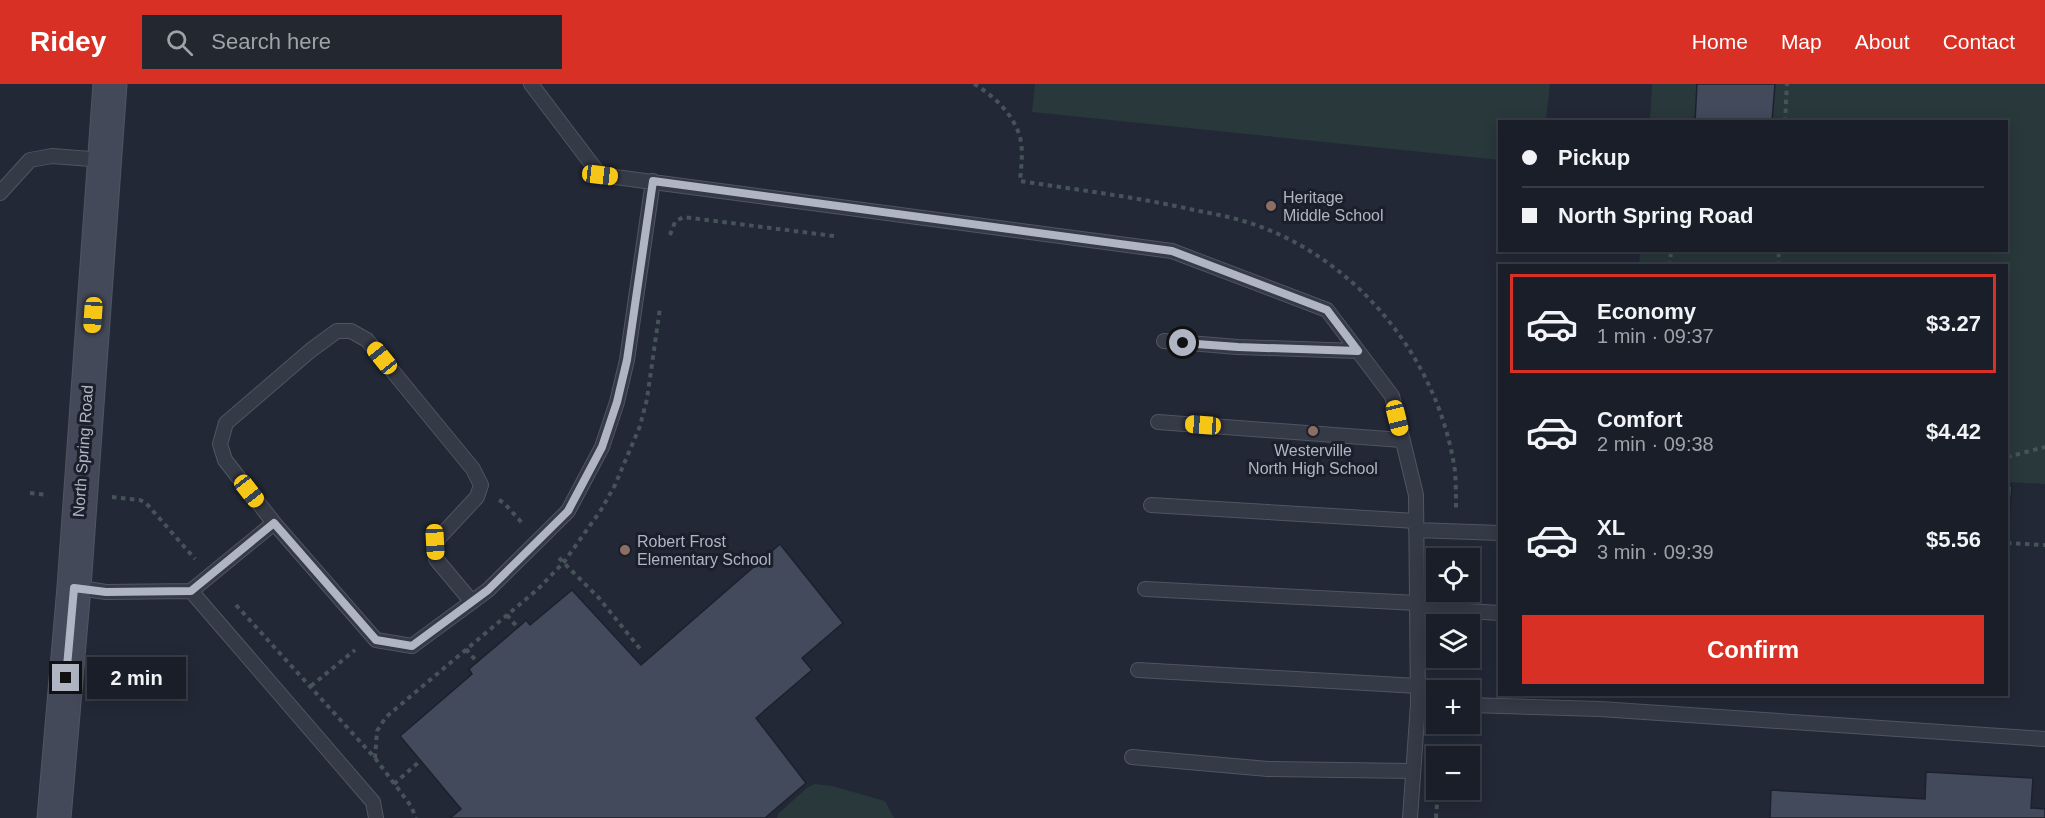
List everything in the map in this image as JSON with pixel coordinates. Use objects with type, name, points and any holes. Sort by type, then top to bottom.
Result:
[{"type":"main road","name":"North Spring Road","points":[[54,818],[74,588],[110,84]]},
{"type":"lane","points":[[531,84],[600,175],[1172,251],[1327,310],[1392,396],[1416,495],[1418,704],[1410,818]]},
{"type":"lane","points":[[0,193],[30,160],[52,156],[104,160]]},
{"type":"lane","points":[[471,602],[436,559],[435,542],[455,522],[479,492],[481,485],[473,469],[367,340],[351,331],[338,331],[311,350],[226,423],[220,444],[225,460],[274,523],[376,640],[412,646],[488,590],[568,511],[602,447],[617,402],[627,360],[653,181]]},
{"type":"lane","points":[[1164,342],[1358,351]]},
{"type":"lane","points":[[1158,422],[1402,440]]},
{"type":"lane","points":[[1151,505],[1498,533]]},
{"type":"lane","points":[[74,588],[106,592],[191,591],[274,523]]},
{"type":"lane","points":[[1145,588],[1498,613]]},
{"type":"lane","points":[[191,591],[373,802],[375,818]]},
{"type":"lane","points":[[1138,670],[1418,686]]},
{"type":"lane","points":[[1480,705],[1601,702],[2045,739]]},
{"type":"lane","points":[[1418,704],[1426,704]]},
{"type":"lane","points":[[1132,757],[1268,769],[1413,771]]},
{"type":"path","points":[[1785,120],[1786,84]]},
{"type":"path","points":[[2008,457],[2045,447]]},
{"type":"path","points":[[479,492],[504,503],[523,524]]},
{"type":"path","points":[[30,493],[48,495]]},
{"type":"path","points":[[108,497],[140,500],[146,503],[375,759],[411,806],[416,818]]},
{"type":"path","points":[[2008,543],[2045,545]]},
{"type":"path","points":[[559,558],[598,597],[641,650]]},
{"type":"path","points":[[507,615],[518,628]]},
{"type":"path","points":[[466,649],[477,662]]},
{"type":"path","points":[[311,686],[338,664]]},
{"type":"path","points":[[394,784],[420,760]]},
{"type":"path","points":[[1436,818],[1437,800]]},
{"type":"shaded area","points":[[1035,84],[1550,84],[1546,120],[1498,120],[1498,160],[1032,112]]},
{"type":"shaded area","points":[[1652,84],[2045,84],[2045,484],[2008,482],[2008,264],[1639,264],[1640,252],[2008,252],[2008,120],[1650,120]]},
{"type":"shaded area","points":[[815,784],[832,786],[885,801],[894,818],[777,818],[778,814],[808,787]]},
{"type":"building","points":[[1697,84],[1775,84],[1772,120],[1695,120]]},
{"type":"building","points":[[2008,485],[2012,486],[2008,531]]},
{"type":"building","name":"Robert Frost Elementary School","points":[[780,544],[843,623],[802,658],[812,670],[756,718],[806,783],[765,818],[450,818],[461,809],[400,736],[472,674],[469,669],[526,620],[530,625],[572,590],[641,665]]},
{"type":"building","points":[[1926,772],[2033,778],[2031,808],[2045,809],[2045,818],[1770,818],[1771,790],[1925,799]]},
{"type":"place","name":"Heritage Middle School","points":[[1271,206]]},
{"type":"place","name":"Westerville North High School","points":[[1313,431]]},
{"type":"place","name":"Robert Frost Elementary School","points":[[625,550]]},
{"type":"route","points":[[66,678],[74,588],[106,592],[191,591],[274,523],[376,640],[412,646],[488,590],[568,511],[602,447],[617,402],[627,360],[653,181],[1172,251],[1327,310],[1358,351],[1183,343]]}]
